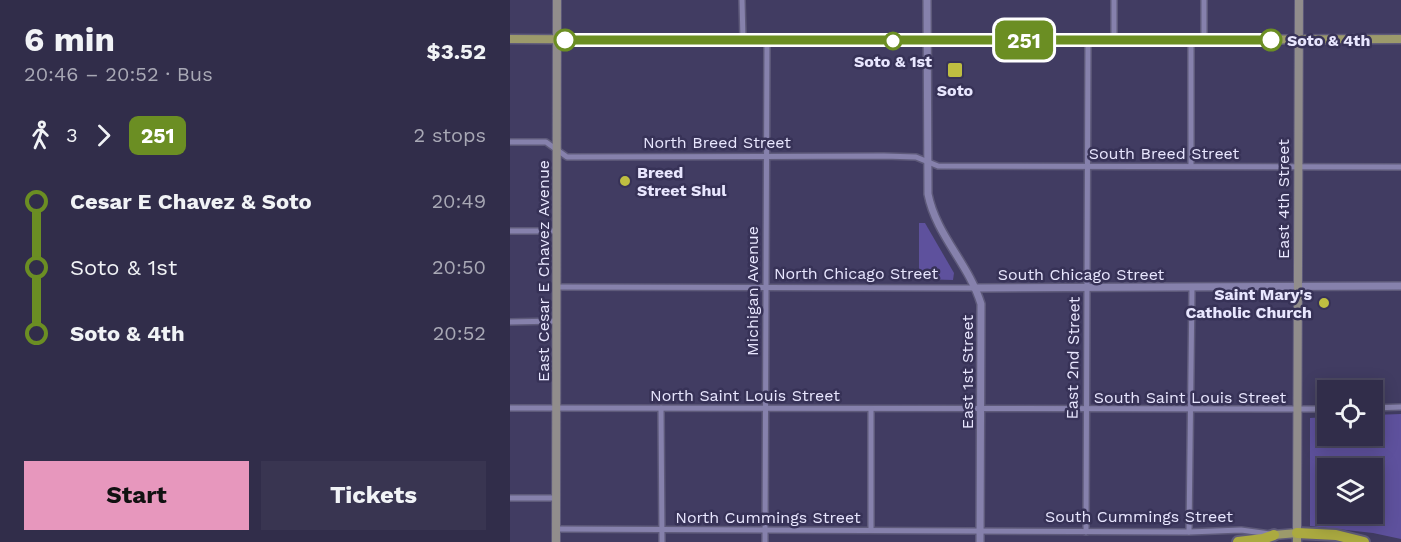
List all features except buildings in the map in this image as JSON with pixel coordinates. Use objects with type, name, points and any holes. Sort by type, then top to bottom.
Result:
[{"type":"highway","points":[[1238,542],[1263,539],[1274,535]]},
{"type":"highway","points":[[1297,537],[1336,535],[1364,542]]},
{"type":"main road","name":"East Cesar E Chavez Avenue","points":[[555,542],[557,0]]},
{"type":"main road","name":"East 4th Street","points":[[1297,537],[1299,0]]},
{"type":"main road","points":[[510,39],[927,41],[1401,39]]},
{"type":"main road","name":"South Cummings Street","points":[[1274,535],[1297,537]]},
{"type":"street","points":[[742,0],[743,40]]},
{"type":"street","name":"East 1st Street","points":[[927,0],[928,194],[933,214],[976,288],[981,304],[980,542]]},
{"type":"street","points":[[1114,0],[1114,40]]},
{"type":"street","points":[[1204,0],[1204,40]]},
{"type":"street","name":"Michigan Avenue","points":[[765,542],[767,40]]},
{"type":"street","name":"East 2nd Street","points":[[1086,532],[1088,40]]},
{"type":"street","points":[[1191,40],[1191,166]]},
{"type":"street","name":"North Breed Street","points":[[510,142],[546,142],[567,157],[765,155],[916,157],[928,161]]},
{"type":"street","name":"South Breed Street","points":[[928,161],[938,165],[1088,167],[1401,167]]},
{"type":"street","points":[[510,231],[557,231]]},
{"type":"street","name":"South Chicago Street","points":[[976,288],[1401,286]]},
{"type":"street","name":"North Chicago Street","points":[[556,287],[976,288]]},
{"type":"street","points":[[1189,532],[1192,288]]},
{"type":"street","points":[[510,322],[556,321]]},
{"type":"street","points":[[1383,408],[1401,407]]},
{"type":"street","name":"North Saint Louis Street","points":[[510,408],[981,410]]},
{"type":"street","points":[[661,408],[662,542]]},
{"type":"street","points":[[870,530],[871,409]]},
{"type":"street","name":"South Saint Louis Street","points":[[981,410],[1317,409]]},
{"type":"street","points":[[510,498],[556,498]]},
{"type":"street","name":"North Cummings Street","points":[[556,530],[980,532]]},
{"type":"street","name":"South Cummings Street","points":[[980,532],[1241,530],[1274,535]]},
{"type":"shaded area","points":[[919,223],[925,223],[954,273],[953,280],[919,279]]},
{"type":"shaded area","points":[[1401,414],[1401,539],[1373,533],[1310,526],[1310,418],[1317,418],[1317,446],[1383,446],[1383,415]]},
{"type":"bus line","name":"251","points":[[565,40],[1271,40]]},
{"type":"place","name":"Soto & 4th","points":[[1271,40]]},
{"type":"place","name":"Soto & 1st","points":[[893,41]]},
{"type":"place","name":"Soto","points":[[955,70]]},
{"type":"place","name":"Breed Street Shul","points":[[625,181]]},
{"type":"place","name":"Saint Mary's Catholic Church","points":[[1324,303]]}]
